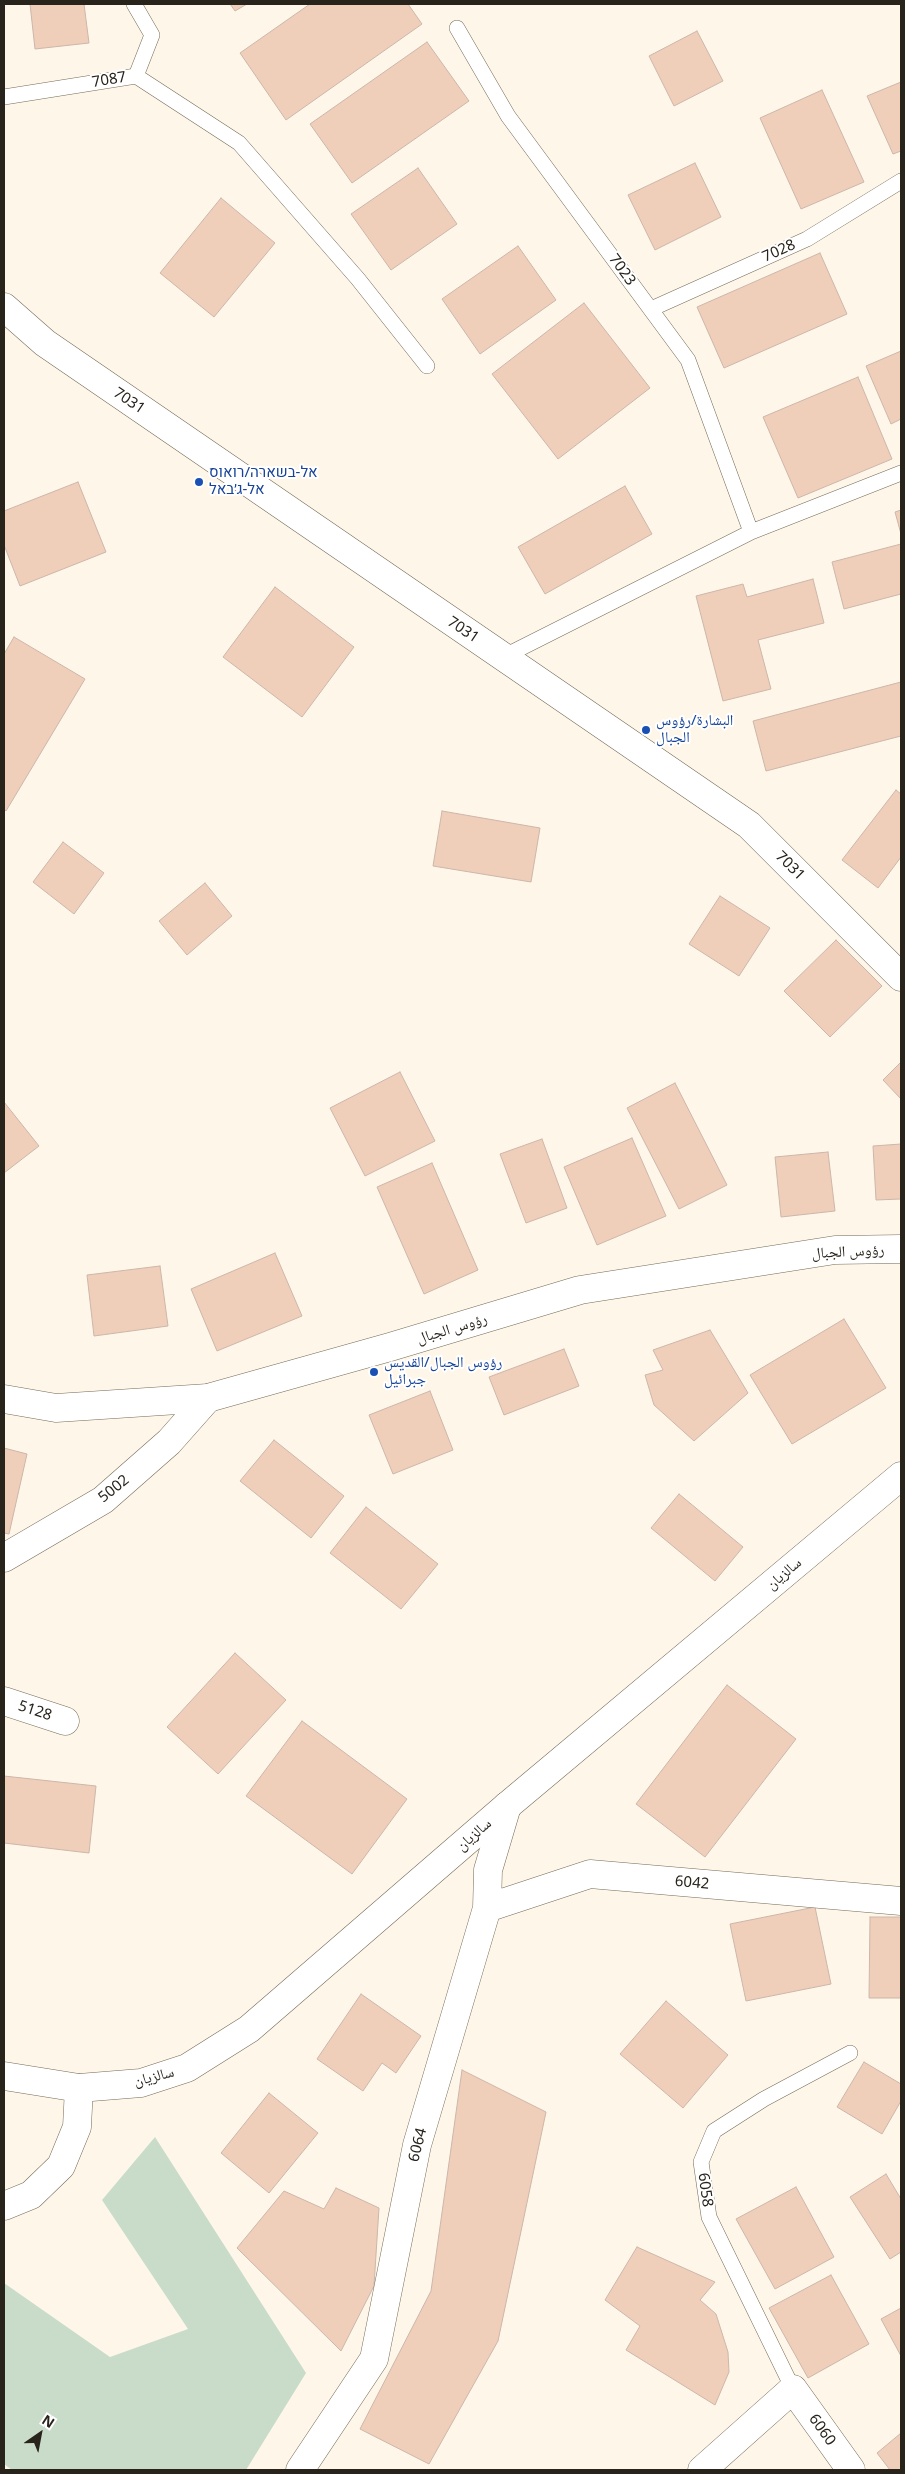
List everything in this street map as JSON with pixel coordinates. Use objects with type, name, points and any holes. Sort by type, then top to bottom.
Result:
[{"type":"street","name":"7031","points":[[4,306],[45,343],[749,825],[901,977]]},
{"type":"street","name":"رؤوس الجبال","points":[[4,1399],[56,1408],[208,1398],[390,1348],[580,1290],[835,1250],[901,1249]]},
{"type":"street","name":"5002","points":[[4,1558],[103,1500],[168,1442],[208,1398]]},
{"type":"street","name":"سالزيان","points":[[4,2076],[80,2088],[141,2083],[187,2068],[249,2029],[507,1806],[899,1480]]},
{"type":"street","name":"5128","points":[[4,1701],[65,1721]]},
{"type":"street","name":"6064","points":[[300,2470],[374,2359],[417,2145],[487,1908],[488,1870],[507,1806]]},
{"type":"street","name":"6042","points":[[487,1908],[590,1874],[901,1901]]},
{"type":"street","points":[[4,2206],[32,2195],[61,2166],[77,2128],[80,2088]]},
{"type":"street","points":[[702,2470],[793,2389]]},
{"type":"street","name":"6060","points":[[793,2389],[851,2470]]},
{"type":"lane","name":"7087","points":[[4,97],[136,76],[152,35],[134,4]]},
{"type":"lane","name":"7023","points":[[457,28],[508,116],[688,360],[751,532]]},
{"type":"lane","points":[[136,76],[239,143],[358,279],[427,366]]},
{"type":"lane","name":"7028","points":[[650,309],[806,239],[901,181]]},
{"type":"lane","points":[[503,657],[751,532],[901,473]]},
{"type":"lane","name":"6058","points":[[793,2389],[709,2217],[701,2162],[714,2131],[764,2099],[850,2053]]},
{"type":"green space","points":[[155,2137],[306,2373],[246,2470],[12,2470],[4,2464],[4,2283],[110,2357],[188,2329],[102,2200]]},
{"type":"building","points":[[30,4],[84,4],[89,43],[35,49]]},
{"type":"building","points":[[230,4],[247,4],[235,11]]},
{"type":"building","points":[[310,4],[408,4],[422,24],[286,120],[240,53]]},
{"type":"building","points":[[697,31],[723,81],[674,106],[649,56]]},
{"type":"building","points":[[427,42],[469,101],[352,183],[310,124]]},
{"type":"building","points":[[901,82],[901,151],[893,154],[867,96]]},
{"type":"building","points":[[822,90],[864,182],[801,209],[760,118]]},
{"type":"building","points":[[695,163],[721,217],[655,250],[628,195]]},
{"type":"building","points":[[418,168],[457,224],[391,270],[351,214]]},
{"type":"building","points":[[221,198],[275,243],[214,317],[160,273]]},
{"type":"building","points":[[518,246],[556,300],[480,354],[442,299]]},
{"type":"building","points":[[820,253],[847,314],[724,368],[697,307]]},
{"type":"building","points":[[584,303],[650,388],[558,459],[492,374]]},
{"type":"building","points":[[901,351],[901,419],[891,424],[866,366]]},
{"type":"building","points":[[858,377],[892,459],[798,498],[763,417]]},
{"type":"building","points":[[78,482],[106,552],[20,586],[4,545],[4,511]]},
{"type":"building","points":[[625,486],[652,534],[545,594],[518,547]]},
{"type":"building","points":[[901,510],[901,534],[895,512]]},
{"type":"building","points":[[901,544],[901,594],[844,609],[832,562]]},
{"type":"building","points":[[813,579],[824,623],[758,640],[771,689],[723,701],[696,596],[743,584],[747,597]]},
{"type":"building","points":[[275,587],[354,647],[302,717],[223,657]]},
{"type":"building","points":[[14,637],[85,679],[6,811],[4,809],[4,654]]},
{"type":"building","points":[[901,682],[901,736],[766,771],[753,721]]},
{"type":"building","points":[[896,790],[901,794],[901,857],[878,888],[842,860]]},
{"type":"building","points":[[442,811],[540,828],[531,882],[433,866]]},
{"type":"building","points":[[63,842],[104,873],[74,914],[33,882]]},
{"type":"building","points":[[205,883],[232,916],[187,955],[159,921]]},
{"type":"building","points":[[720,896],[770,928],[739,976],[689,944]]},
{"type":"building","points":[[836,940],[882,986],[830,1037],[784,991]]},
{"type":"building","points":[[901,1062],[901,1099],[883,1080]]},
{"type":"building","points":[[400,1072],[435,1141],[365,1176],[330,1108]]},
{"type":"building","points":[[675,1083],[727,1185],[679,1209],[627,1108]]},
{"type":"building","points":[[4,1102],[39,1146],[4,1173]]},
{"type":"building","points":[[632,1138],[666,1216],[597,1245],[564,1167]]},
{"type":"building","points":[[542,1139],[567,1208],[526,1223],[500,1154]]},
{"type":"building","points":[[901,1144],[901,1199],[876,1200],[873,1146]]},
{"type":"building","points":[[828,1152],[835,1211],[781,1217],[775,1157]]},
{"type":"building","points":[[432,1163],[478,1270],[424,1294],[377,1187]]},
{"type":"building","points":[[275,1253],[302,1316],[217,1351],[191,1289]]},
{"type":"building","points":[[160,1266],[168,1326],[94,1336],[87,1275]]},
{"type":"building","points":[[844,1319],[886,1388],[792,1444],[750,1375]]},
{"type":"building","points":[[710,1330],[748,1393],[694,1441],[654,1405],[645,1375],[663,1370],[653,1350]]},
{"type":"building","points":[[564,1349],[579,1386],[504,1415],[489,1377]]},
{"type":"building","points":[[430,1391],[453,1450],[393,1474],[369,1415]]},
{"type":"building","points":[[274,1440],[344,1496],[311,1538],[240,1481]]},
{"type":"building","points":[[4,1448],[27,1454],[9,1534],[4,1533]]},
{"type":"building","points":[[679,1494],[743,1547],[715,1581],[651,1528]]},
{"type":"building","points":[[366,1507],[438,1564],[401,1609],[330,1553]]},
{"type":"building","points":[[235,1653],[286,1700],[218,1774],[167,1727]]},
{"type":"building","points":[[727,1685],[796,1739],[705,1857],[636,1804]]},
{"type":"building","points":[[302,1721],[407,1799],[352,1874],[246,1796]]},
{"type":"building","points":[[4,1776],[96,1786],[89,1853],[4,1843]]},
{"type":"building","points":[[815,1907],[831,1984],[746,2001],[730,1924]]},
{"type":"building","points":[[870,1917],[901,1917],[901,1998],[869,1998]]},
{"type":"building","points":[[361,1994],[421,2036],[396,2073],[382,2063],[363,2091],[317,2059]]},
{"type":"building","points":[[666,2001],[728,2055],[683,2108],[620,2054]]},
{"type":"building","points":[[864,2062],[901,2084],[901,2101],[882,2134],[837,2107]]},
{"type":"building","points":[[462,2070],[546,2112],[498,2341],[429,2464],[360,2429],[431,2291]]},
{"type":"building","points":[[269,2093],[318,2133],[269,2193],[221,2153]]},
{"type":"building","points":[[886,2174],[901,2199],[901,2252],[890,2259],[850,2197]]},
{"type":"building","points":[[796,2187],[834,2257],[775,2289],[736,2219]]},
{"type":"building","points":[[336,2188],[379,2208],[374,2286],[341,2351],[237,2248],[284,2191],[324,2209]]},
{"type":"building","points":[[637,2247],[715,2282],[700,2300],[716,2314],[728,2352],[729,2372],[715,2405],[626,2350],[640,2326],[605,2300]]},
{"type":"building","points":[[831,2275],[869,2344],[808,2378],[769,2308]]},
{"type":"building","points":[[901,2308],[901,2356],[881,2319]]},
{"type":"building","points":[[901,2433],[901,2470],[890,2470],[877,2453]]},
{"type":"place","name":"אל-בשארה/רואוס אל-ג׳באל","points":[[199,482]]},
{"type":"place","name":"البشارة/رؤوس الجبال","points":[[646,730]]},
{"type":"place","name":"رؤوس الجبال/القديس جبرائيل","points":[[374,1372]]}]
